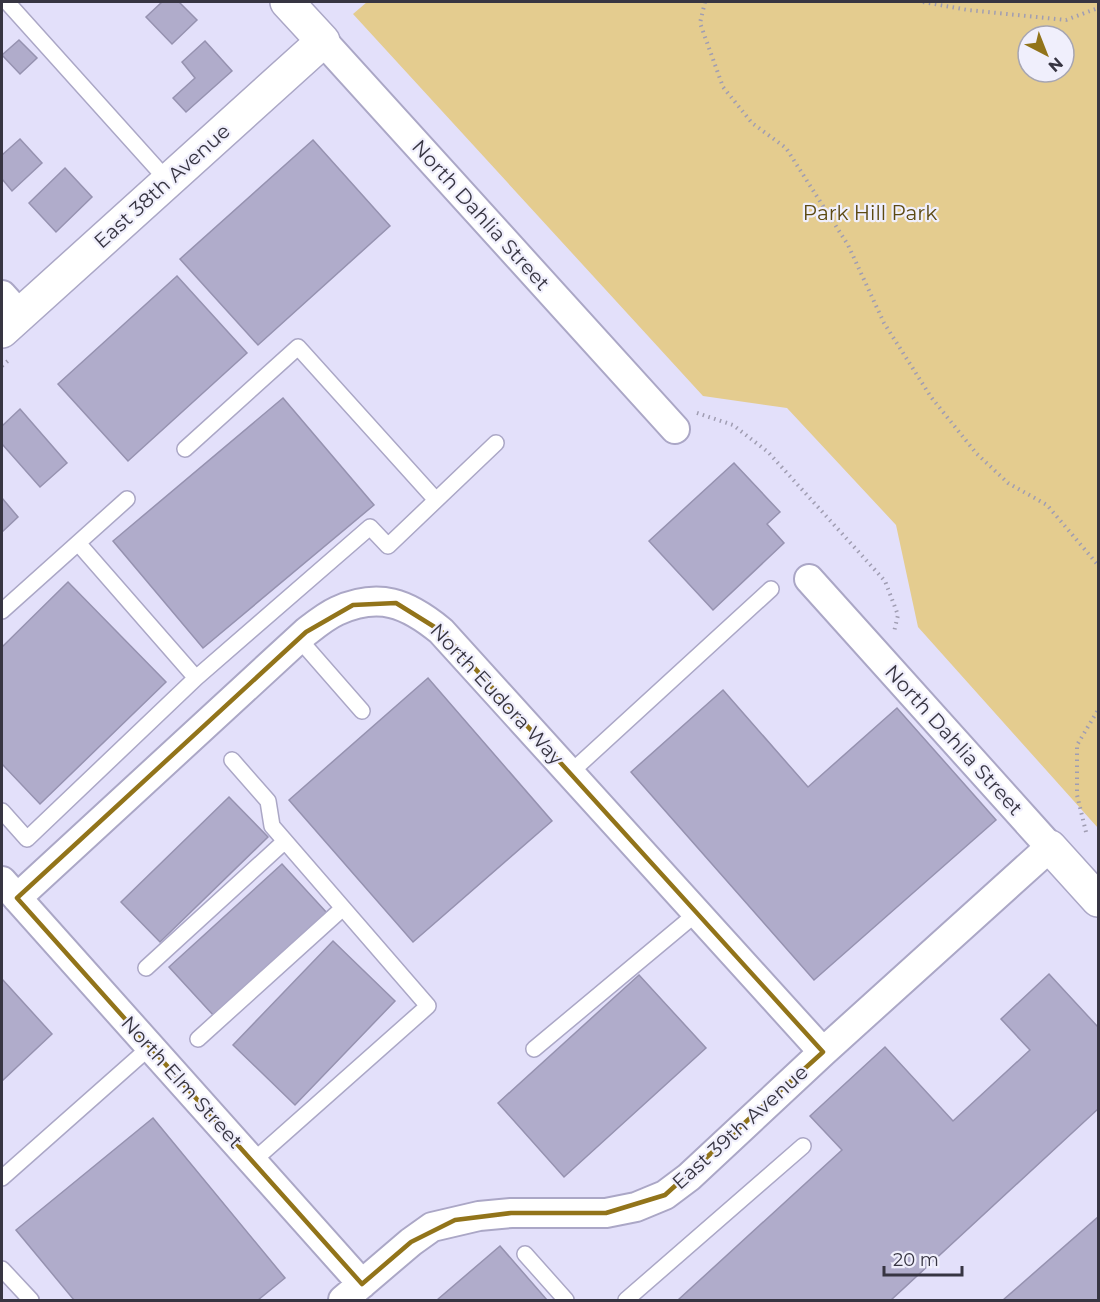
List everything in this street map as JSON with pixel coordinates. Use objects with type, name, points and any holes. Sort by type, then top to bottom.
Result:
[{"type":"street","name":"North Dahlia Street","points":[[287,2],[682,420]]},
{"type":"street","name":"East 38th Avenue","points":[[8,314],[168,181],[323,41]]},
{"type":"street","name":"North Dahlia Street","points":[[809,579],[1098,900]]},
{"type":"street","name":"North Eudora Way","points":[[9,889],[299,639],[335,612],[353,605],[375,602],[396,603],[422,616],[441,631],[823,1052]]},
{"type":"street","name":"East 39th Avenue","points":[[352,1292],[432,1227],[455,1221],[512,1214],[606,1213],[636,1207],[665,1195],[689,1177],[823,1052],[1050,847]]},
{"type":"street","name":"North Elm Street","points":[[9,889],[252,1162],[352,1292]]},
{"type":"lane","points":[[7,2],[168,181]]},
{"type":"lane","points":[[185,449],[298,347],[436,500]]},
{"type":"lane","points":[[2,811],[27,838],[196,678],[370,527],[388,546],[496,443]]},
{"type":"lane","points":[[2,611],[127,499]]},
{"type":"lane","points":[[78,543],[196,678]]},
{"type":"lane","points":[[570,773],[771,589]]},
{"type":"lane","points":[[299,639],[362,711]]},
{"type":"lane","points":[[232,760],[268,801],[272,826],[428,1006],[252,1162]]},
{"type":"lane","points":[[146,968],[285,842]]},
{"type":"lane","points":[[198,1039],[343,908]]},
{"type":"lane","points":[[534,1049],[697,913]]},
{"type":"lane","points":[[2,1178],[150,1047]]},
{"type":"lane","points":[[626,1300],[803,1146]]},
{"type":"lane","points":[[525,1254],[566,1300]]},
{"type":"lane","points":[[2,1269],[31,1300]]},
{"type":"path","points":[[705,2],[700,23],[723,87],[752,123],[786,148],[848,245],[884,322],[932,397],[976,453],[1008,483],[1047,505],[1098,565]]},
{"type":"path","points":[[923,2],[968,10],[1066,20],[1098,8]]},
{"type":"path","points":[[682,420],[734,425],[768,452],[885,581],[898,615],[887,665]]},
{"type":"path","points":[[1086,832],[1077,795],[1077,745],[1098,710]]},
{"type":"highlighted area","points":[[396,603],[441,631],[823,1052],[665,1195],[606,1213],[511,1213],[455,1220],[411,1242],[362,1284],[17,898],[306,632],[353,605]]},
{"type":"green space","name":"Park Hill Park","points":[[367,2],[1098,2],[1098,828],[918,627],[896,525],[787,408],[703,396],[353,14]]},
{"type":"building","points":[[162,2],[179,2],[197,20],[172,44],[146,17]]},
{"type":"building","points":[[19,40],[37,58],[20,74],[2,55]]},
{"type":"building","points":[[205,41],[232,71],[186,112],[173,98],[195,78],[182,62]]},
{"type":"building","points":[[20,139],[42,163],[12,191],[2,179],[2,155]]},
{"type":"building","points":[[313,140],[390,226],[258,345],[180,259]]},
{"type":"building","points":[[65,168],[92,197],[56,232],[29,203]]},
{"type":"building","points":[[177,276],[247,353],[128,461],[58,384]]},
{"type":"building","points":[[283,398],[374,505],[203,648],[113,541]]},
{"type":"building","points":[[20,409],[67,463],[40,487],[2,444],[2,426]]},
{"type":"building","points":[[734,463],[780,512],[767,524],[784,543],[713,610],[649,541]]},
{"type":"building","points":[[2,498],[18,517],[2,532]]},
{"type":"building","points":[[68,582],[166,682],[40,804],[2,764],[2,647]]},
{"type":"building","points":[[428,678],[552,821],[413,942],[289,800]]},
{"type":"building","points":[[723,690],[808,787],[897,708],[996,820],[814,980],[631,772]]},
{"type":"building","points":[[229,797],[268,837],[160,942],[121,902]]},
{"type":"building","points":[[282,864],[327,913],[214,1016],[169,967]]},
{"type":"building","points":[[333,941],[395,1001],[295,1105],[233,1045]]},
{"type":"building","points":[[1049,974],[1098,1027],[1098,1109],[891,1300],[678,1300],[842,1150],[810,1116],[885,1047],[953,1121],[1030,1050],[1001,1019]]},
{"type":"building","points":[[639,975],[706,1048],[564,1177],[498,1103]]},
{"type":"building","points":[[2,979],[52,1034],[2,1081]]},
{"type":"building","points":[[153,1118],[285,1278],[258,1300],[74,1300],[16,1230]]},
{"type":"building","points":[[1098,1217],[1098,1300],[1003,1300]]},
{"type":"building","points":[[500,1246],[547,1300],[437,1300]]}]
